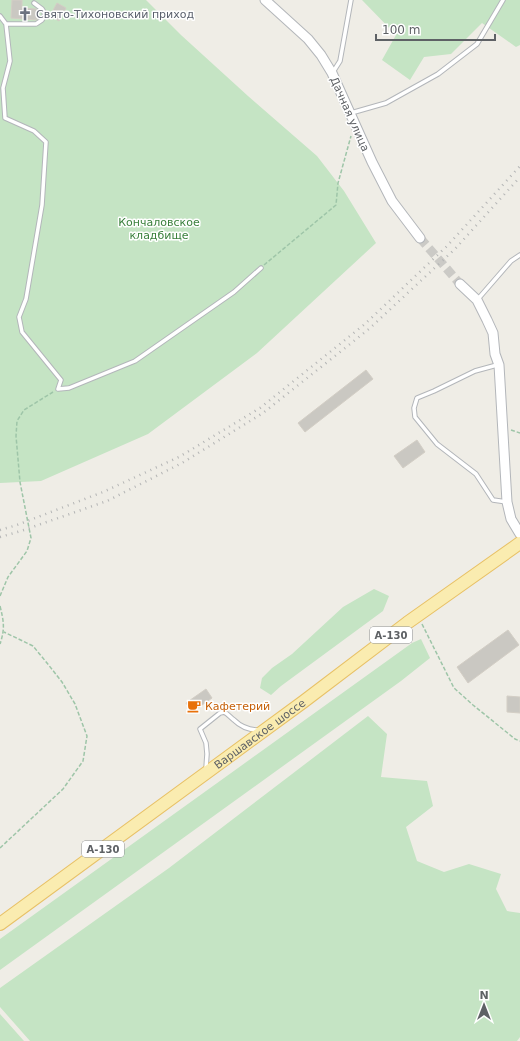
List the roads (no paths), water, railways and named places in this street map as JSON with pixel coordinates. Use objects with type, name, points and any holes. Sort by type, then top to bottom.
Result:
[{"type":"main road","name":"Варшавское шоссе","points":[[0,924],[264,731],[418,616],[520,543]]},
{"type":"street","name":"Дачная улица","points":[[265,0],[308,39],[321,55],[332,73],[354,124],[392,201],[420,238]]},
{"type":"street","points":[[460,284],[477,300],[493,333],[495,354],[499,365],[507,502],[511,519],[520,534]]},
{"type":"lane","points":[[332,73],[340,61],[351,0]]},
{"type":"lane","points":[[350,113],[386,103],[438,74],[477,44],[503,0]]},
{"type":"lane","points":[[6,24],[36,24],[42,20],[45,14],[42,9],[34,3]]},
{"type":"lane","points":[[0,16],[6,24],[10,61],[3,88],[5,118],[34,131],[46,142],[42,205],[26,299],[19,317],[22,332],[61,380],[58,389],[70,388],[135,361],[234,292],[261,268]]},
{"type":"lane","points":[[477,300],[511,262],[520,255]]},
{"type":"lane","points":[[499,365],[475,371],[417,398],[414,408],[415,417],[437,444],[476,474],[493,500],[507,502]]},
{"type":"lane","points":[[206,773],[206,743],[200,729],[220,712],[228,713],[235,722],[244,728],[264,731]]},
{"type":"tunnel","points":[[420,238],[460,284]]},
{"type":"railway","points":[[0,530],[103,492],[179,457],[260,408],[365,324],[448,245],[520,166]]},
{"type":"railway","points":[[0,537],[107,501],[182,463],[263,413],[369,329],[455,249],[520,177]]},
{"type":"place","name":"Свято-Тихоновский приход","points":[[25,14]]},
{"type":"place","name":"Кафетерий","points":[[194,706]]},
{"type":"park label","name":"Кончаловское кладбище","points":[[159,228]]}]
